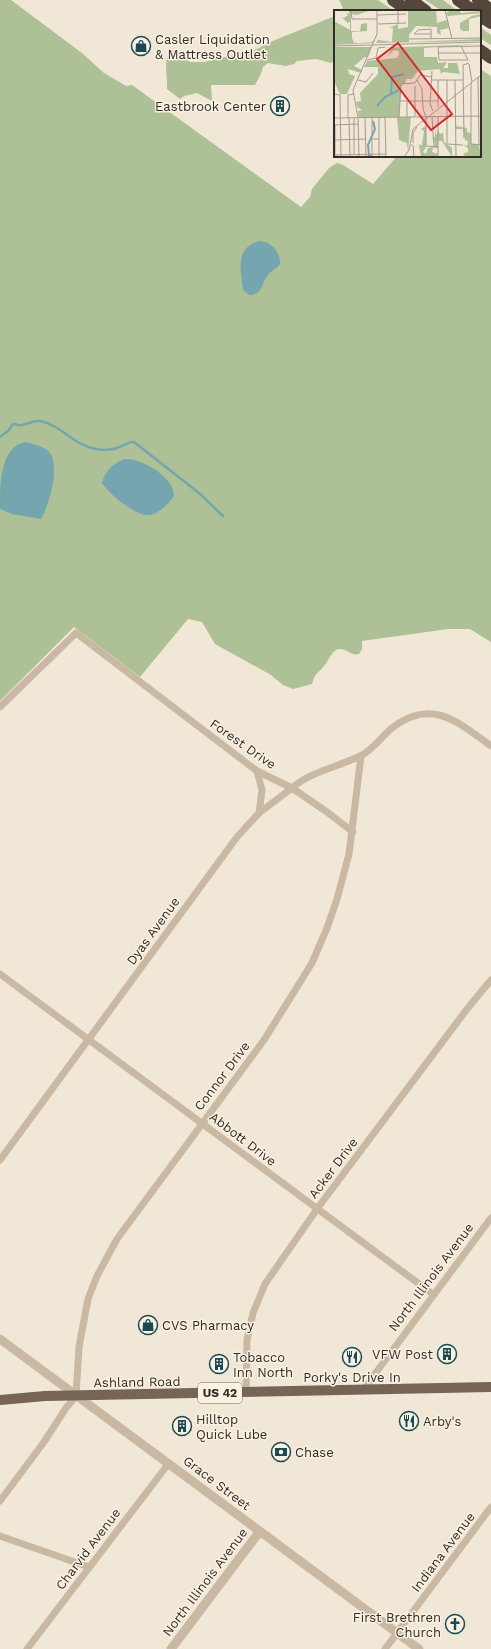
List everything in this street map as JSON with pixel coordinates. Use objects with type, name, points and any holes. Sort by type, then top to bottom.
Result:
[{"type":"highway","points":[[393,0],[408,10]]},
{"type":"highway","points":[[410,0],[425,10]]},
{"type":"highway","points":[[458,0],[473,10]]},
{"type":"highway","points":[[478,0],[491,10]]},
{"type":"highway","points":[[481,17],[491,23]]},
{"type":"highway","points":[[481,51],[491,58]]},
{"type":"highway","points":[[481,61],[491,67]]},
{"type":"main road","name":"Ashland Road","points":[[0,1400],[45,1396],[491,1387]]},
{"type":"street","name":"Forest Drive","points":[[0,707],[76,633],[257,771],[292,788]]},
{"type":"street","points":[[353,832],[292,788],[304,779],[361,756],[401,722],[417,714],[438,714],[451,718],[491,746]]},
{"type":"street","name":"Connor Drive","points":[[76,1396],[79,1347],[82,1324],[88,1299],[95,1281],[124,1227],[264,1040],[312,963],[327,928],[350,854],[361,756]]},
{"type":"street","points":[[257,771],[262,790],[259,813]]},
{"type":"street","name":"Dyas Avenue","points":[[0,1160],[238,838],[259,813],[292,788]]},
{"type":"street","name":"Abbott Drive","points":[[0,974],[434,1294]]},
{"type":"street","name":"Acker Drive","points":[[246,1393],[245,1360],[247,1340],[258,1297],[278,1264],[317,1209],[467,1009],[491,980]]},
{"type":"street","name":"North Illinois Avenue","points":[[363,1390],[491,1218]]},
{"type":"street","name":"Grace Street","points":[[0,1339],[419,1649]]},
{"type":"street","points":[[0,1501],[76,1396]]},
{"type":"street","name":"Charvid Avenue","points":[[27,1649],[169,1463]]},
{"type":"street","name":"Indiana Avenue","points":[[385,1649],[491,1507]]},
{"type":"street","name":"North Illinois Avenue","points":[[171,1649],[260,1531]]},
{"type":"street","points":[[0,1536],[89,1567]]},
{"type":"green space","points":[[0,0],[11,0],[82,53],[104,73],[126,86],[132,85],[301,207],[310,197],[312,189],[329,168],[337,163],[343,165],[373,184],[396,157],[481,157],[481,70],[491,76],[491,642],[470,629],[448,629],[362,641],[362,649],[359,654],[338,649],[331,655],[326,664],[316,675],[312,684],[293,689],[283,685],[271,675],[215,644],[202,622],[188,619],[140,677],[74,627],[0,701]]},
{"type":"green space","points":[[339,0],[378,0],[393,10],[342,10],[343,8]]},
{"type":"green space","points":[[425,0],[443,0],[457,10],[440,10]]},
{"type":"green space","points":[[334,16],[334,62],[331,63],[316,59],[297,61],[294,64],[286,66],[268,63],[263,67],[255,85],[211,85],[212,101],[197,93],[184,96],[180,99],[167,89],[166,63],[169,53],[172,50],[190,62],[204,62],[255,50],[275,40]]},
{"type":"green space","points":[[481,28],[491,35],[491,45],[481,39]]},
{"type":"water","points":[[259,241],[267,243],[274,248],[279,256],[280,264],[269,273],[257,293],[249,295],[243,290],[241,268],[242,255],[246,249]]},
{"type":"water","points":[[25,442],[45,449],[50,453],[53,459],[54,477],[50,496],[41,519],[12,514],[0,509],[1,479],[6,459],[17,445]]},
{"type":"water","points":[[125,459],[140,462],[156,470],[169,482],[173,489],[174,496],[167,505],[157,513],[144,515],[131,509],[110,493],[102,483],[110,468]]},
{"type":"waterway","points":[[0,437],[8,431],[13,424],[21,425],[40,421],[48,423],[81,444],[96,449],[112,449],[130,442],[134,442],[199,493],[223,516]]},
{"type":"place","name":"Casler Liquidation & Mattress Outlet","points":[[141,46]]},
{"type":"place","name":"Eastbrook Center","points":[[280,106]]},
{"type":"place","name":"CVS Pharmacy","points":[[148,1325]]},
{"type":"place","name":"VFW Post","points":[[447,1354]]},
{"type":"place","name":"Porky's Drive In","points":[[352,1357]]},
{"type":"place","name":"Tobacco Inn North","points":[[219,1364]]},
{"type":"place","name":"Arby's","points":[[409,1421]]},
{"type":"place","name":"Hilltop Quick Lube","points":[[182,1426]]},
{"type":"place","name":"Chase","points":[[281,1452]]},
{"type":"place","name":"First Brethren Church","points":[[455,1624]]}]
